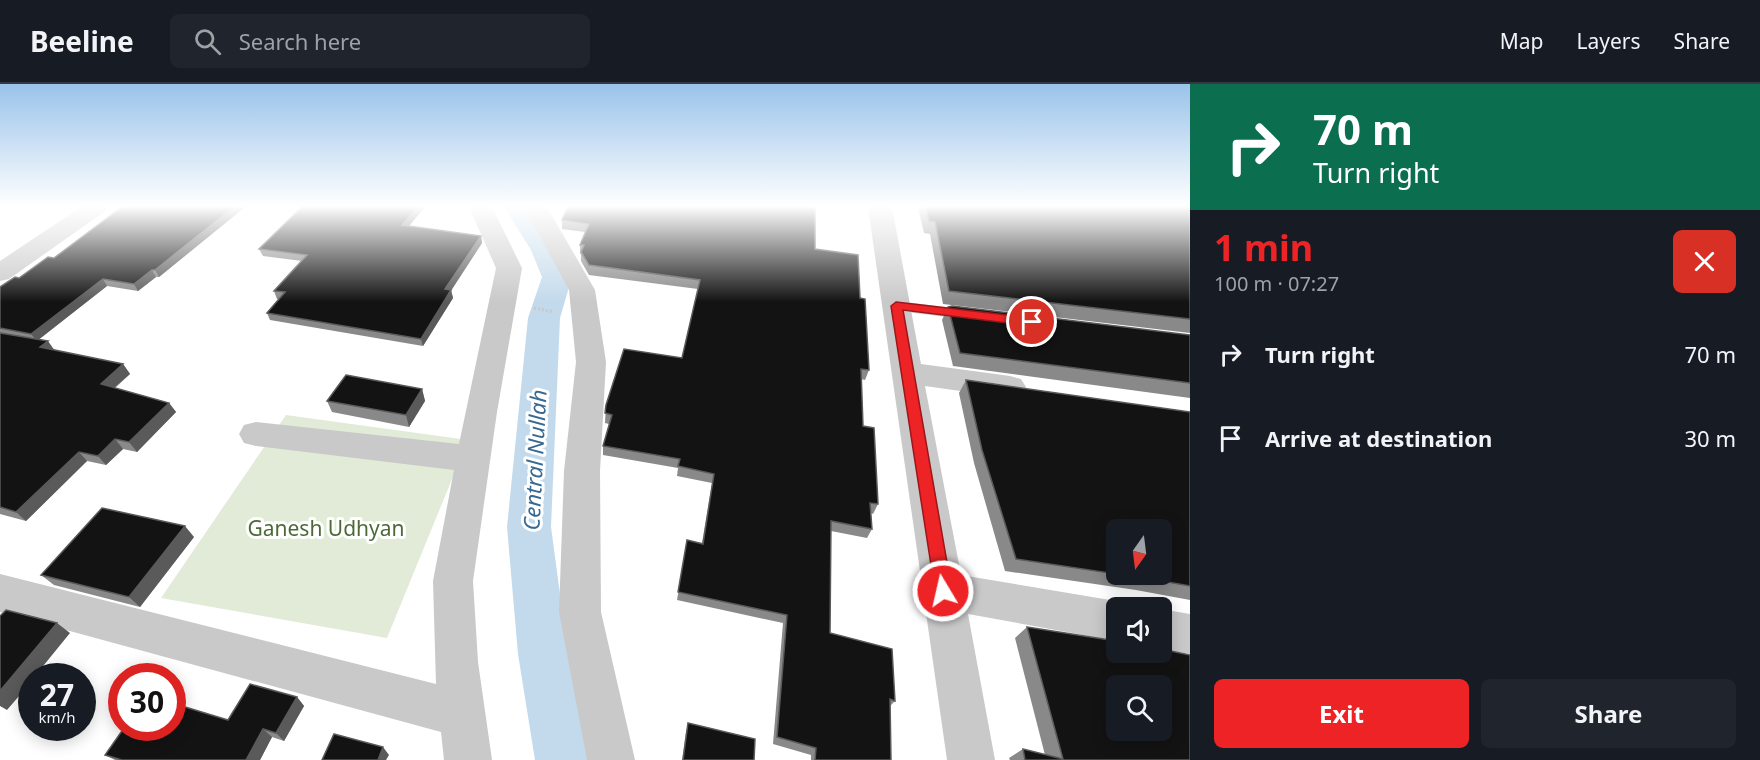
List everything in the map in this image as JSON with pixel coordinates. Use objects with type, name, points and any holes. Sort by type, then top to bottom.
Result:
[{"type":"street","points":[[3,268],[48,239]]},
{"type":"street","points":[[468,760],[456,662],[453,581],[509,268],[495,239]]},
{"type":"street","points":[[553,239],[582,290],[591,362],[582,471],[580,612],[611,760]]},
{"type":"street","points":[[885,239],[971,760]]},
{"type":"street","points":[[908,373],[1037,391]]},
{"type":"street","points":[[256,434],[473,459]]},
{"type":"street","points":[[943,591],[1106,619]]},
{"type":"street","points":[[0,593],[462,714]]},
{"type":"street","points":[[1172,631],[1190,634]]},
{"type":"lane","points":[[896,306],[989,317]]},
{"type":"path","points":[[531,308],[563,313]]},
{"type":"green space","name":"Ganesh Udhyan","points":[[286,415],[468,440],[387,638],[161,598]]},
{"type":"building","points":[[80,239],[194,239],[134,284],[103,279],[31,334],[0,328],[0,287],[15,277],[19,278],[48,257],[54,258]]},
{"type":"building","points":[[270,239],[479,239],[445,289],[451,290],[421,339],[267,313],[285,292],[274,291],[307,255],[259,249]]},
{"type":"building","points":[[583,239],[815,239],[815,249],[858,255],[860,298],[865,299],[869,370],[861,369],[863,426],[874,428],[878,504],[870,503],[872,529],[831,521],[830,633],[892,649],[895,701],[890,699],[891,760],[815,760],[816,748],[777,737],[787,615],[678,592],[687,540],[703,544],[714,474],[678,466],[680,459],[603,446],[612,415],[605,413],[624,349],[682,358],[700,280],[589,265],[581,252],[584,245],[580,245]]},
{"type":"building","points":[[938,239],[1190,239],[1190,319],[949,291]]},
{"type":"building","points":[[948,307],[1190,335],[1190,383],[960,353]]},
{"type":"building","points":[[0,333],[48,341],[40,347],[123,364],[101,384],[169,403],[129,442],[115,439],[98,456],[79,452],[16,512],[0,507]]},
{"type":"building","points":[[346,375],[422,389],[406,415],[327,401]]},
{"type":"building","points":[[966,380],[1190,412],[1190,586],[1172,583],[1172,519],[1106,519],[1106,572],[1016,559],[982,450]]},
{"type":"building","points":[[102,508],[185,526],[129,597],[41,575]]},
{"type":"building","points":[[6,610],[57,623],[23,663],[18,663],[18,670],[0,691],[0,616]]},
{"type":"building","points":[[1027,627],[1106,639],[1106,663],[1172,663],[1172,651],[1190,655],[1190,760],[1025,760],[1023,749],[1063,759]]},
{"type":"building","points":[[250,684],[297,697],[276,733],[263,729],[246,760],[122,760],[105,755],[115,741],[186,741],[186,707],[228,720]]},
{"type":"building","points":[[688,723],[755,739],[754,760],[683,760]]},
{"type":"building","points":[[334,734],[383,747],[378,760],[322,760]]},
{"type":"waterway","name":"Central Nullah","points":[[538,239],[557,277],[544,318],[529,527],[543,654],[563,760]]},
{"type":"route","points":[[943,591],[896,306],[1032,322]]}]
